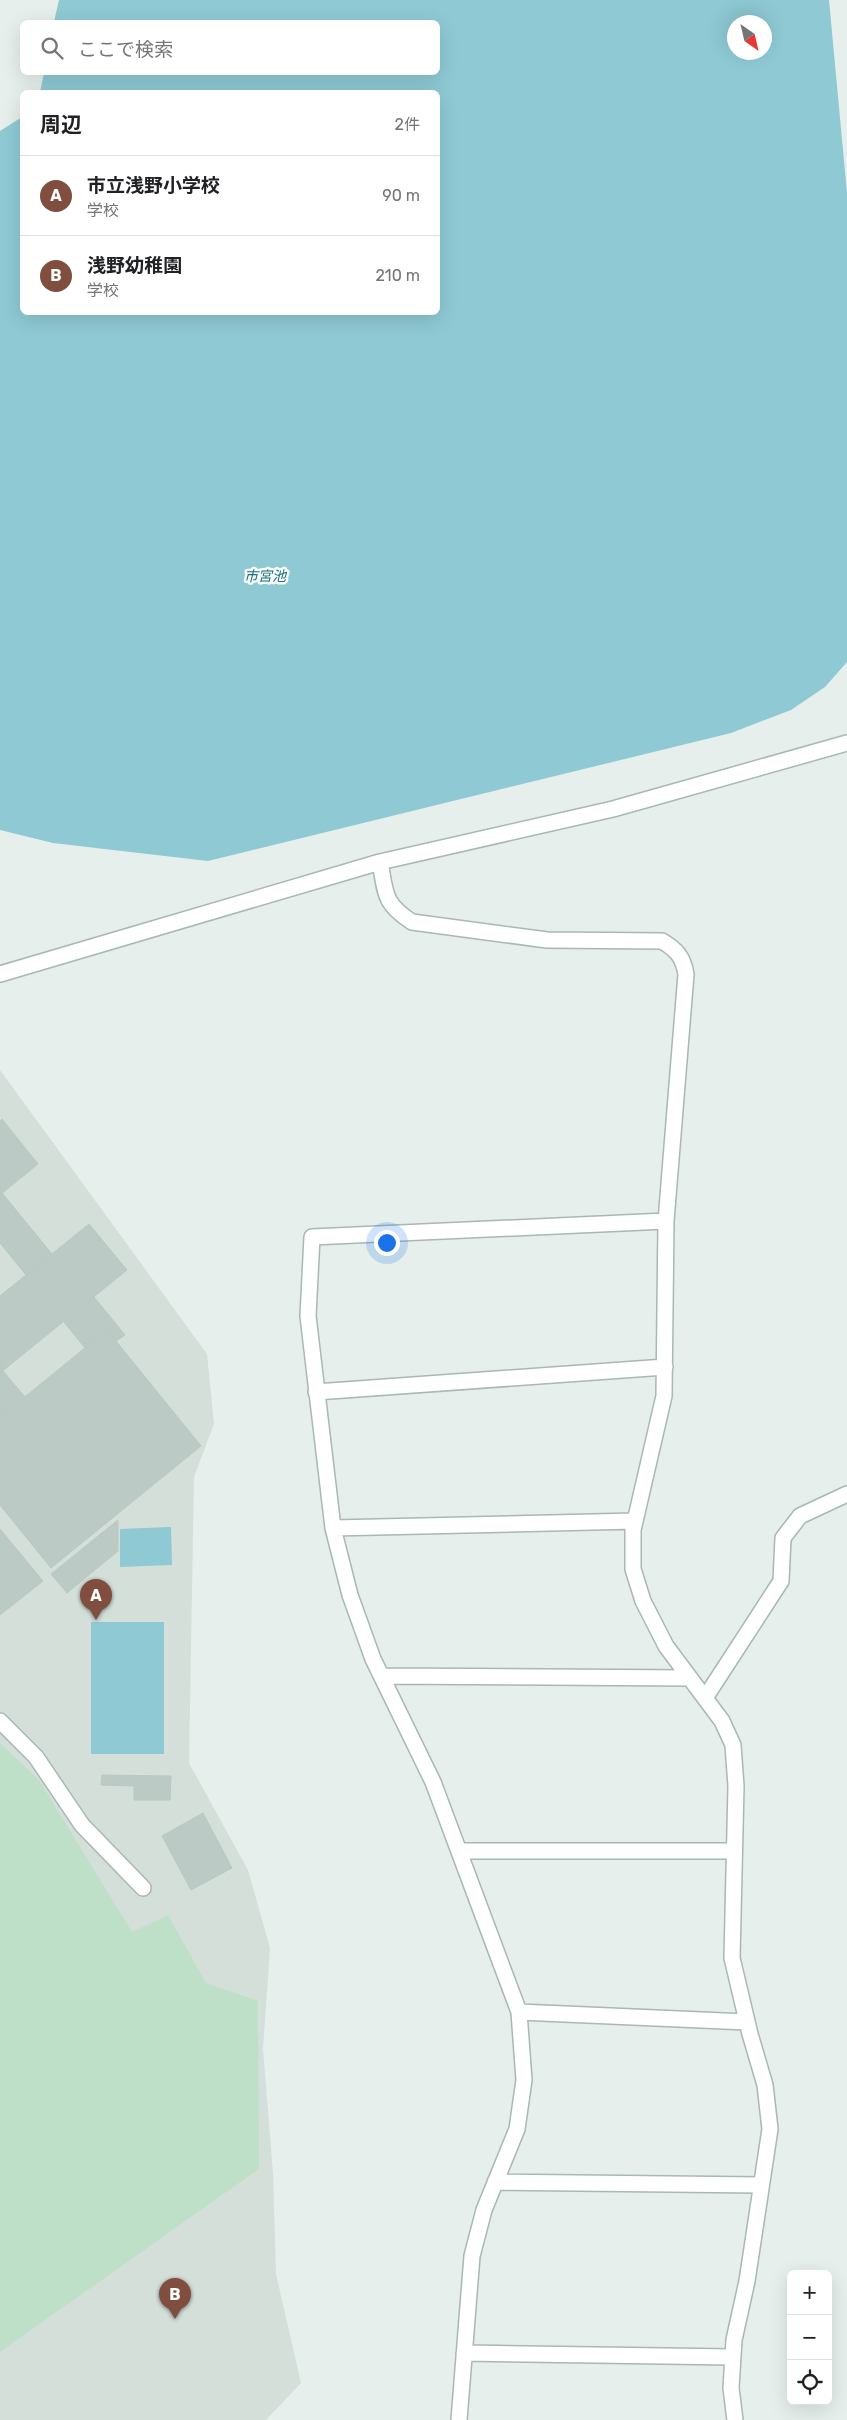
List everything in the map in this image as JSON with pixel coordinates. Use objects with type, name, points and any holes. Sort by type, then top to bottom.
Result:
[{"type":"street","points":[[0,974],[380,862],[613,809],[847,743]]},
{"type":"street","points":[[380,862],[388,901],[397,912],[412,922],[547,940],[662,941],[675,949],[683,960],[686,974],[666,1221],[664,1396],[633,1530],[633,1569],[643,1601],[666,1646],[722,1721],[733,1745],[736,1786],[732,1958],[747,2022],[765,2084],[770,2129],[747,2281],[734,2340],[731,2388],[735,2420]]},
{"type":"street","points":[[459,2420],[472,2256],[484,2210],[517,2129],[524,2080],[519,2012],[433,1782],[382,1676],[350,1595],[332,1528],[308,1316],[312,1237],[666,1221]]},
{"type":"street","points":[[316,1392],[665,1366]]},
{"type":"street","points":[[705,1698],[781,1581],[784,1538],[800,1516],[847,1494]]},
{"type":"street","points":[[332,1528],[635,1521]]},
{"type":"street","points":[[382,1676],[690,1678]]},
{"type":"street","points":[[0,1721],[36,1757],[82,1825],[143,1888]]},
{"type":"street","points":[[459,1851],[734,1851]]},
{"type":"street","points":[[519,2012],[747,2022]]},
{"type":"street","points":[[495,2182],[761,2185]]},
{"type":"street","points":[[464,2352],[733,2357]]},
{"type":"shaded area","points":[[0,1070],[207,1354],[214,1424],[194,1477],[189,1763],[248,1870],[270,1948],[263,2049],[273,2173],[276,2274],[301,2383],[266,2420],[0,2420]]},
{"type":"green space","points":[[0,1743],[39,1780],[132,1932],[168,1915],[206,1983],[258,2001],[259,2169],[0,2352]]},
{"type":"water","name":"市宮池","points":[[59,0],[829,0],[847,193],[847,662],[825,687],[791,710],[731,733],[208,861],[53,843],[0,830],[0,131],[20,118],[20,315],[440,315],[440,90],[40,90],[44,75],[440,75],[440,20],[54,20]]},
{"type":"water","points":[[171,1527],[172,1565],[120,1567],[120,1529]]},
{"type":"water","points":[[91,1622],[164,1622],[164,1754],[91,1754]]},
{"type":"building","points":[[2,1119],[38,1164],[0,1195],[0,1121]]},
{"type":"building","points":[[2,1193],[52,1254],[26,1275],[0,1243],[0,1195]]},
{"type":"building","points":[[89,1224],[127,1270],[0,1373],[0,1296]]},
{"type":"building","points":[[94,1297],[125,1335],[116,1341],[107,1330],[85,1348],[64,1322]]},
{"type":"building","points":[[107,1330],[201,1446],[51,1568],[0,1505],[0,1417]]},
{"type":"building","points":[[3,1371],[25,1397],[0,1417],[0,1373]]},
{"type":"building","points":[[118,1520],[118,1551],[67,1593],[51,1574]]},
{"type":"building","points":[[0,1529],[43,1581],[0,1615]]},
{"type":"building","points":[[102,1775],[171,1776],[170,1800],[134,1800],[134,1786],[101,1785]]},
{"type":"building","points":[[203,1813],[232,1868],[191,1890],[162,1836]]},
{"type":"place","name":"市立浅野小学校","points":[[96,1620]]},
{"type":"place","name":"浅野幼稚園","points":[[175,2319]]}]
